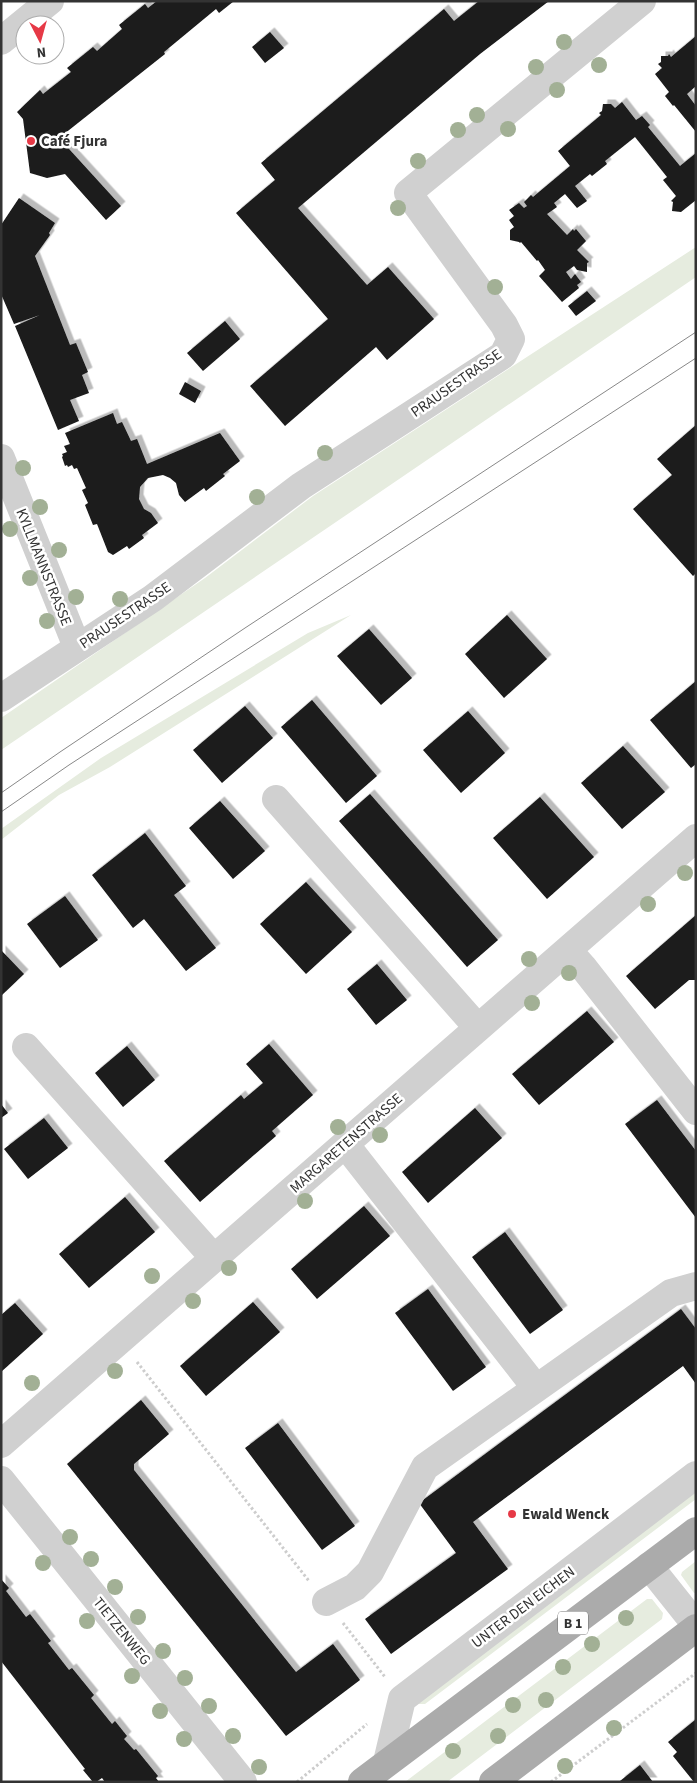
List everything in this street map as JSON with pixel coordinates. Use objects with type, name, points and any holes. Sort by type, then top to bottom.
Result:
[{"type":"main road","name":"B 1","points":[[362,1782],[696,1531]]},
{"type":"main road","points":[[493,1782],[696,1626]]},
{"type":"street","points":[[1,41],[50,1]]},
{"type":"street","name":"PRAUSESTRASSE","points":[[1,698],[153,598],[300,486],[503,355],[511,339],[504,326],[408,193],[642,1]]},
{"type":"street","name":"KYLLMANNSTRASSE","points":[[1,458],[77,647]]},
{"type":"street","points":[[276,799],[478,1028]]},
{"type":"street","name":"MARGARETENSTRASSE","points":[[1,1444],[696,838]]},
{"type":"street","points":[[568,950],[696,1111]]},
{"type":"street","points":[[26,1047],[214,1258]]},
{"type":"street","points":[[345,1144],[536,1388]]},
{"type":"street","points":[[326,1602],[355,1587],[370,1572],[425,1466],[671,1293],[696,1286]]},
{"type":"street","name":"UNTER DEN EICHEN","points":[[396,1691],[696,1475]]},
{"type":"street","name":"TIETZENWEG","points":[[1,1480],[243,1782]]},
{"type":"street","points":[[649,1566],[696,1626]]},
{"type":"street","points":[[387,1762],[396,1691]]},
{"type":"path","points":[[119,1341],[396,1691],[372,1720],[296,1782]]},
{"type":"path","points":[[551,1782],[696,1673]]},
{"type":"shaded area","points":[[696,247],[696,277],[1,750],[1,718],[205,578],[313,496]]},
{"type":"shaded area","points":[[351,615],[110,767],[59,795],[1,840],[1,829],[101,758],[308,633]]},
{"type":"shaded area","points":[[696,1486],[696,1499],[425,1704],[419,1704],[417,1701]]},
{"type":"shaded area","points":[[696,1561],[696,1593],[694,1593],[681,1575],[682,1572]]},
{"type":"shaded area","points":[[647,1599],[652,1599],[663,1613],[662,1619],[447,1782],[405,1782]]},
{"type":"building","points":[[157,1],[234,1],[219,13],[216,9],[164,52],[165,54],[59,138],[121,206],[106,220],[65,174],[47,178],[30,173],[23,119],[17,112],[40,90],[43,94],[71,72],[67,68],[93,47],[97,51],[122,29],[119,25],[145,4],[148,8]]},
{"type":"building","points":[[479,1],[549,1],[480,54],[298,208],[367,285],[388,267],[434,319],[387,360],[376,347],[285,426],[250,386],[328,319],[236,213],[275,180],[261,163],[444,9],[454,21]]},
{"type":"building","points":[[270,32],[284,48],[265,63],[252,47]]},
{"type":"building","points":[[696,36],[696,86],[687,94],[696,106],[696,132],[665,96],[669,92],[655,74],[662,68],[658,64],[661,62],[661,56],[668,56],[669,54],[671,57]]},
{"type":"building","points":[[622,102],[636,120],[642,116],[650,125],[648,127],[680,166],[696,153],[696,200],[681,212],[672,211],[673,202],[671,201],[676,196],[663,180],[667,177],[635,137],[605,161],[607,164],[575,186],[587,201],[577,208],[565,194],[554,203],[557,207],[547,214],[567,235],[573,229],[574,231],[576,229],[586,241],[577,250],[589,262],[587,263],[587,272],[577,270],[574,266],[566,272],[571,279],[575,274],[581,282],[577,285],[579,288],[562,302],[539,276],[545,270],[538,260],[521,242],[510,240],[510,230],[514,227],[509,220],[514,216],[509,210],[519,203],[524,208],[527,206],[524,202],[531,195],[533,197],[570,166],[558,151],[601,115],[599,113],[602,111],[603,104],[611,104],[615,108]]},
{"type":"building","points":[[19,198],[55,223],[49,233],[50,235],[35,256],[70,345],[76,343],[88,372],[82,375],[89,393],[70,400],[79,421],[58,430],[15,326],[40,315],[14,324],[1,294],[1,225]]},
{"type":"building","points":[[587,291],[596,301],[576,316],[568,306]]},
{"type":"building","points":[[225,321],[240,339],[203,371],[187,353]]},
{"type":"building","points":[[185,382],[201,391],[195,403],[179,394]]},
{"type":"building","points":[[113,413],[117,424],[122,422],[131,441],[137,439],[147,464],[220,433],[240,461],[206,491],[204,488],[185,502],[179,495],[176,483],[170,478],[163,475],[148,478],[140,487],[139,499],[144,509],[151,513],[158,523],[142,535],[144,538],[129,549],[127,546],[113,555],[108,552],[97,524],[93,525],[85,505],[88,503],[82,490],[86,488],[77,468],[74,469],[72,465],[65,466],[62,454],[67,452],[64,446],[70,444],[65,433]]},
{"type":"building","points":[[696,425],[696,573],[693,576],[633,509],[672,475],[657,459]]},
{"type":"building","points":[[507,615],[547,659],[504,698],[465,654]]},
{"type":"building","points":[[369,629],[412,678],[381,705],[337,656]]},
{"type":"building","points":[[696,681],[696,764],[691,768],[650,720]]},
{"type":"building","points":[[312,700],[377,776],[346,803],[281,727]]},
{"type":"building","points":[[245,706],[273,738],[222,783],[193,750]]},
{"type":"building","points":[[468,711],[505,753],[461,793],[423,750]]},
{"type":"building","points":[[623,746],[665,792],[622,829],[581,783]]},
{"type":"building","points":[[370,794],[498,940],[467,967],[339,821]]},
{"type":"building","points":[[540,797],[594,857],[547,899],[493,838]]},
{"type":"building","points":[[220,801],[265,851],[233,879],[189,828]]},
{"type":"building","points":[[145,833],[186,886],[174,895],[216,948],[186,971],[144,919],[133,928],[92,875]]},
{"type":"building","points":[[306,882],[352,932],[306,974],[260,924]]},
{"type":"building","points":[[65,896],[98,940],[60,968],[27,924]]},
{"type":"building","points":[[696,915],[696,980],[689,980],[655,1009],[626,976]]},
{"type":"building","points":[[1,950],[24,974],[1,996]]},
{"type":"building","points":[[377,964],[407,1000],[376,1025],[347,989]]},
{"type":"building","points":[[587,1011],[614,1042],[539,1105],[512,1074]]},
{"type":"building","points":[[269,1044],[313,1095],[272,1131],[276,1136],[200,1202],[164,1161],[241,1095],[244,1099],[263,1083],[246,1064]]},
{"type":"building","points":[[127,1046],[155,1080],[123,1107],[95,1073]]},
{"type":"building","points":[[657,1100],[696,1151],[696,1218],[625,1124]]},
{"type":"building","points":[[1,1104],[8,1113],[1,1118]]},
{"type":"building","points":[[475,1108],[502,1138],[428,1203],[402,1172]]},
{"type":"building","points":[[44,1118],[68,1148],[28,1179],[4,1149]]},
{"type":"building","points":[[125,1197],[155,1232],[89,1288],[59,1254]]},
{"type":"building","points":[[364,1206],[390,1236],[317,1299],[291,1269]]},
{"type":"building","points":[[505,1232],[563,1310],[530,1334],[472,1257]]},
{"type":"building","points":[[428,1289],[486,1367],[453,1391],[395,1313]]},
{"type":"building","points":[[253,1302],[280,1332],[206,1396],[180,1366]]},
{"type":"building","points":[[15,1303],[43,1334],[1,1372],[1,1315]]},
{"type":"building","points":[[681,1309],[696,1329],[696,1384],[683,1366],[473,1522],[508,1569],[391,1654],[365,1619],[456,1553],[419,1503]]},
{"type":"building","points":[[141,1400],[169,1434],[134,1464],[134,1470],[296,1672],[333,1644],[360,1680],[286,1736],[67,1464]]},
{"type":"building","points":[[278,1423],[355,1526],[322,1550],[245,1448]]},
{"type":"building","points":[[1,1579],[9,1588],[6,1591],[26,1617],[30,1614],[51,1641],[48,1643],[69,1670],[72,1668],[94,1695],[91,1698],[112,1724],[115,1721],[127,1736],[124,1739],[134,1750],[136,1749],[158,1776],[156,1778],[159,1782],[105,1782],[102,1778],[93,1782],[83,1770],[85,1769],[1,1661]]},
{"type":"building","points":[[695,1720],[696,1782],[694,1782],[673,1756],[677,1752],[668,1742]]},
{"type":"building","points":[[640,1765],[653,1782],[620,1781]]},
{"type":"tram line","points":[[1,793],[245,628],[696,332]]},
{"type":"tram line","points":[[1,812],[69,765],[696,358]]},
{"type":"place","name":"Café Fjura","points":[[31,141]]},
{"type":"place","name":"Ewald Wenck","points":[[512,1514]]}]
